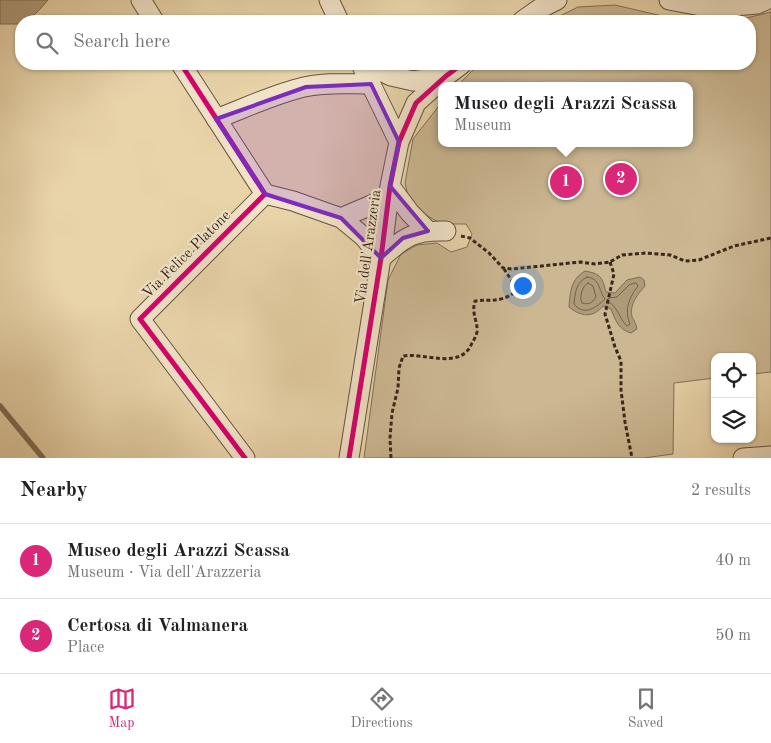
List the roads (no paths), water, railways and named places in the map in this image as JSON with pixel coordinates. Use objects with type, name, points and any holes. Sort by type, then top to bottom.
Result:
[{"type":"street","points":[[141,0],[150,15]]},
{"type":"street","points":[[329,0],[336,15]]},
{"type":"street","points":[[530,15],[557,0]]},
{"type":"street","points":[[669,0],[711,8],[757,4],[766,0]]},
{"type":"street","points":[[185,70],[265,194],[293,201],[341,218],[364,237],[381,258],[403,238],[428,231],[446,232]]},
{"type":"street","points":[[364,70],[399,142]]},
{"type":"street","points":[[379,70],[391,76],[413,81],[446,76]]},
{"type":"street","name":"Via dell'Arazzeria","points":[[439,82],[454,70]]},
{"type":"street","points":[[216,119],[272,96],[306,87],[338,83],[371,84]]},
{"type":"street","name":"Via dell'Arazzeria","points":[[349,458],[399,142],[416,103],[438,83]]},
{"type":"street","points":[[341,218],[390,192],[428,231]]},
{"type":"street","name":"Via Felice Platone","points":[[245,458],[140,319],[265,194]]},
{"type":"street","points":[[743,458],[771,456]]},
{"type":"water","points":[[0,0],[48,0],[34,15],[15,15],[15,24],[0,24]]},
{"type":"water","points":[[585,271],[600,277],[606,292],[615,293],[627,280],[640,277],[644,280],[645,286],[635,300],[631,312],[637,329],[631,333],[623,330],[616,321],[611,309],[603,306],[595,313],[587,315],[578,313],[569,307],[574,282]]},
{"type":"waterway","points":[[0,406],[43,458]]},
{"type":"place","name":"Certosa di Valmanera","points":[[621,179]]},
{"type":"place","name":"Museo degli Arazzi Scassa","points":[[566,182]]}]
